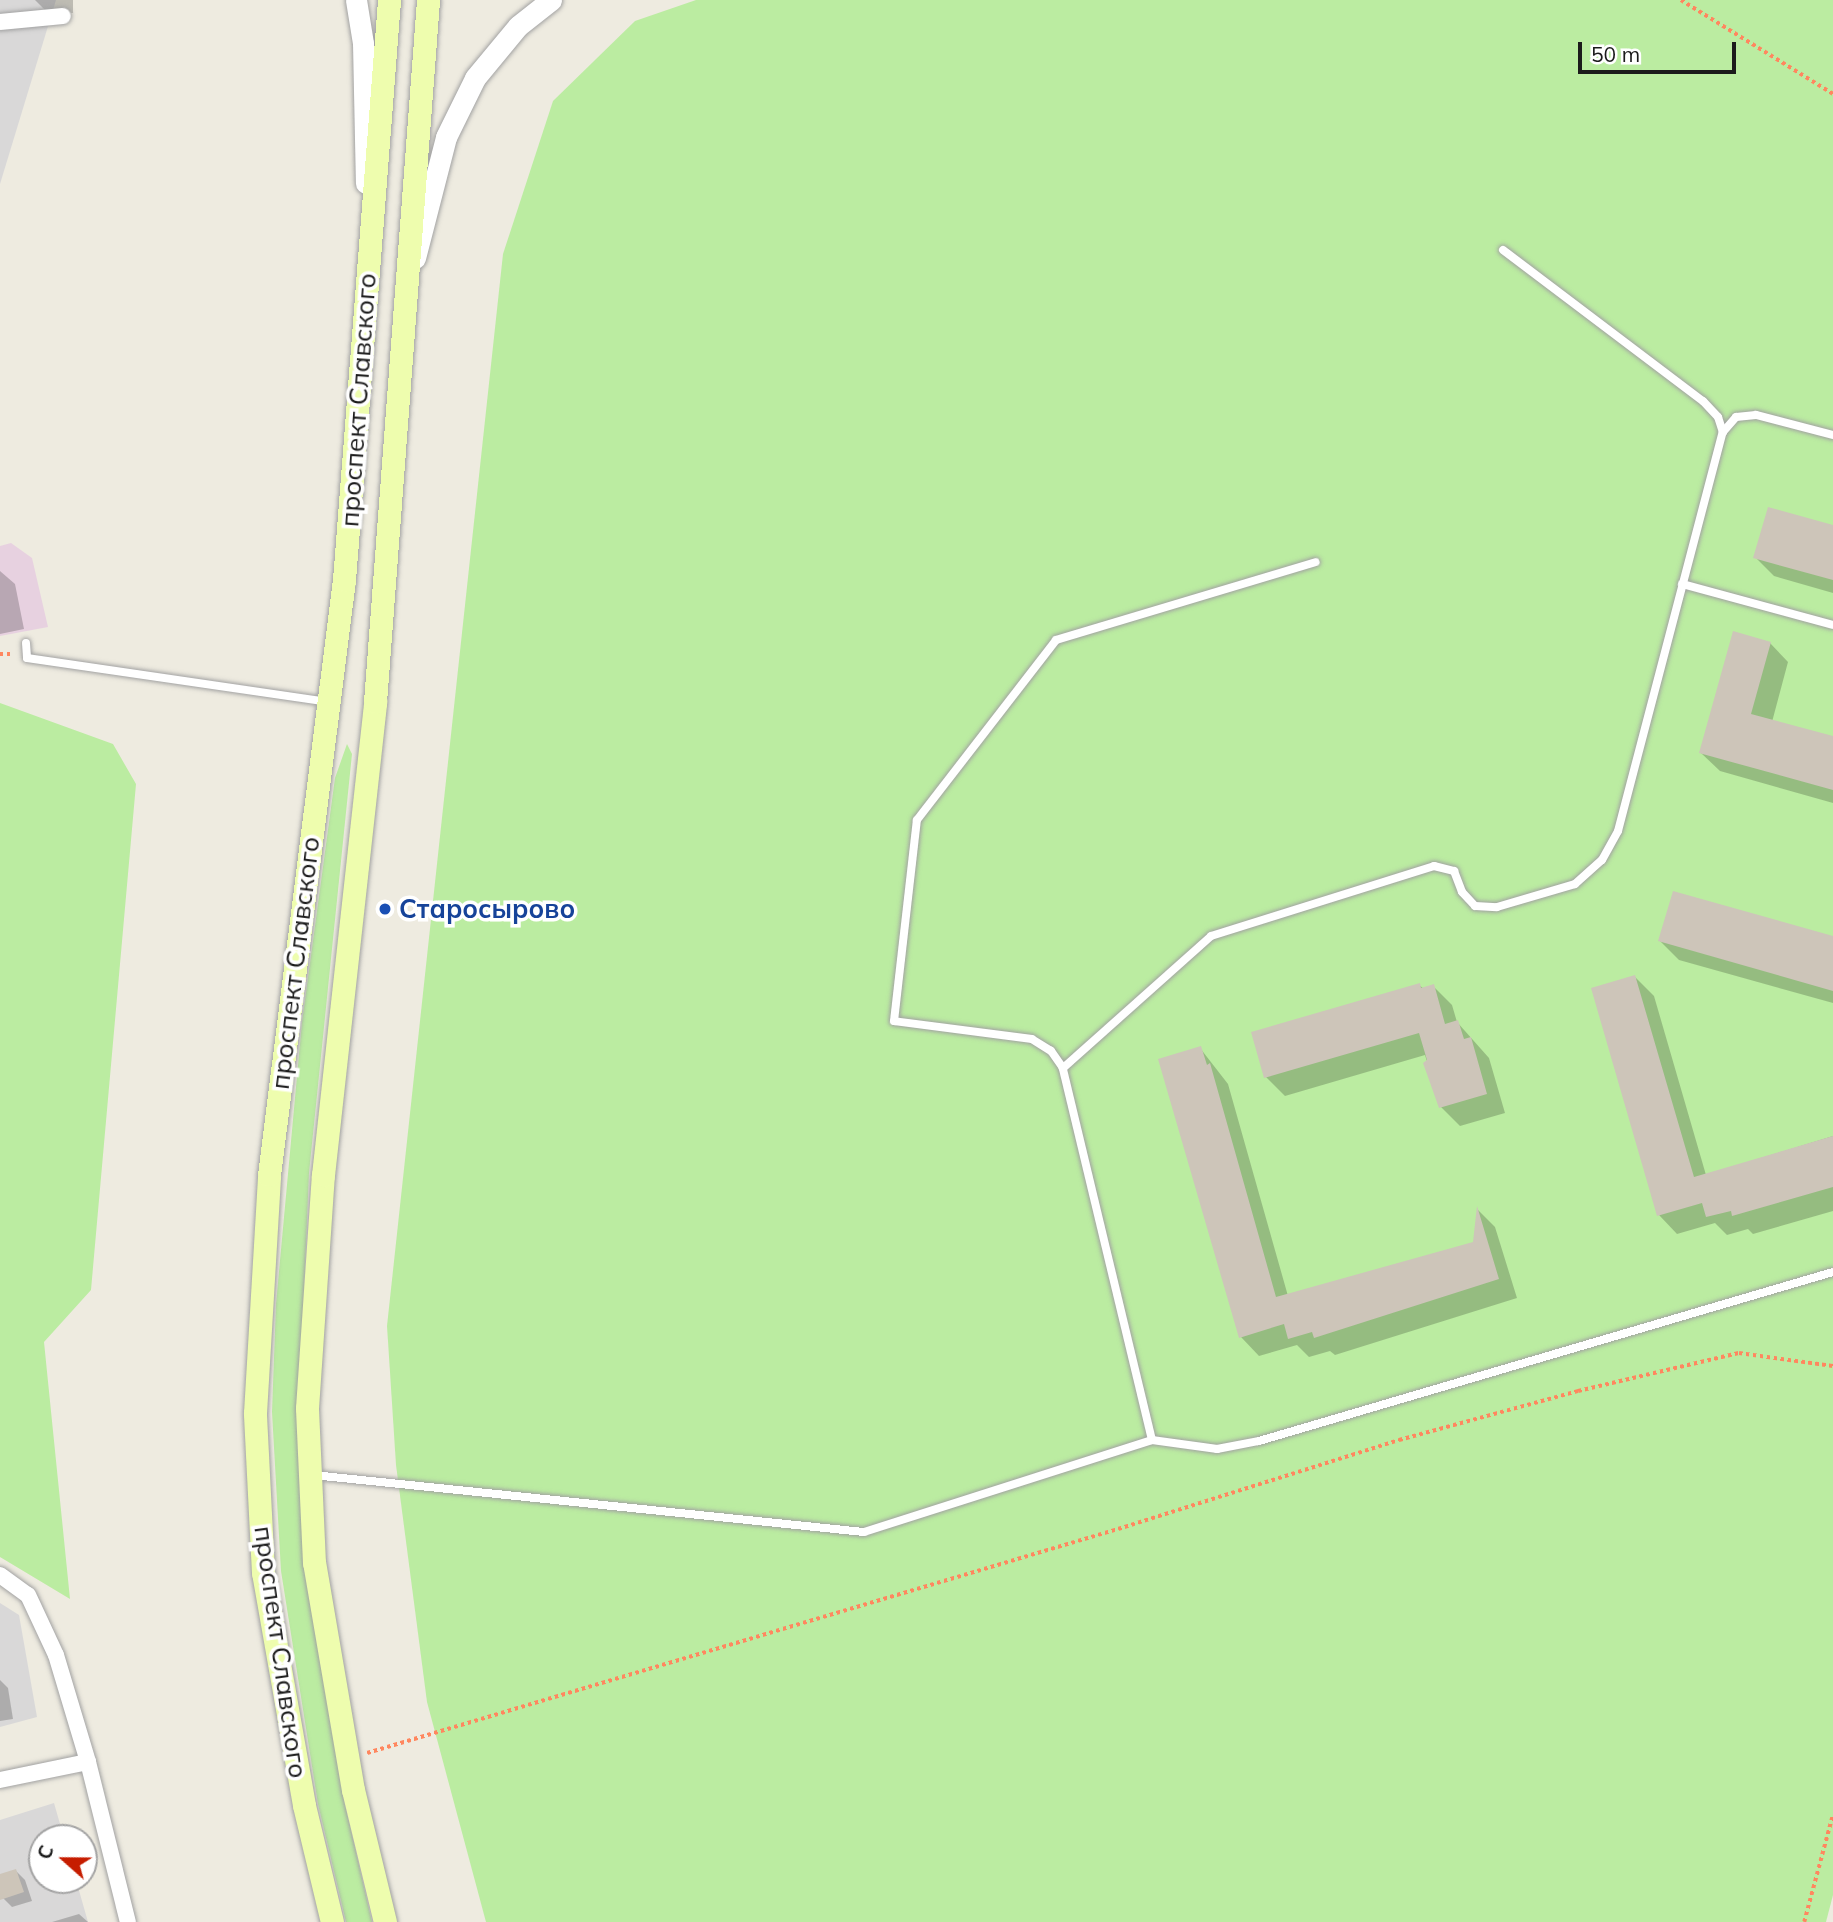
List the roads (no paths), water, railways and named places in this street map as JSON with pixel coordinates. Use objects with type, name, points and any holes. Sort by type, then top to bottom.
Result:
[{"type":"main road","name":"проспект Славского","points":[[332,1922],[304,1805],[263,1573],[255,1413],[270,1175],[344,580],[389,0]]},
{"type":"main road","name":"проспект Славского","points":[[384,1922],[347,1758],[314,1563],[307,1408],[323,1175],[375,702],[409,284],[428,0]]},
{"type":"street","points":[[356,0],[363,43],[368,277]]},
{"type":"street","points":[[409,284],[446,137],[469,90],[518,26],[551,0]]},
{"type":"street","points":[[0,22],[64,16]]},
{"type":"street","points":[[0,1575],[28,1595],[56,1656],[88,1762],[128,1922]]},
{"type":"street","points":[[0,1780],[88,1762]]},
{"type":"lane","points":[[1503,250],[1703,401],[1718,417],[1723,432]]},
{"type":"lane","points":[[1063,1068],[1211,936],[1434,866],[1454,871],[1462,892],[1475,906],[1497,907],[1574,884],[1602,860],[1618,831],[1723,432],[1736,417],[1756,415],[1833,435]]},
{"type":"lane","points":[[1152,1440],[1063,1068],[1051,1051],[1032,1039],[894,1021],[918,820],[1056,640],[1316,562]]},
{"type":"lane","points":[[1682,584],[1833,625]]},
{"type":"lane","points":[[26,643],[27,658],[328,702]]},
{"type":"lane","points":[[310,1475],[864,1532],[1152,1440],[1217,1449],[1259,1441],[1833,1272]]},
{"type":"place","name":"Старосырово","points":[[385,909]]}]
